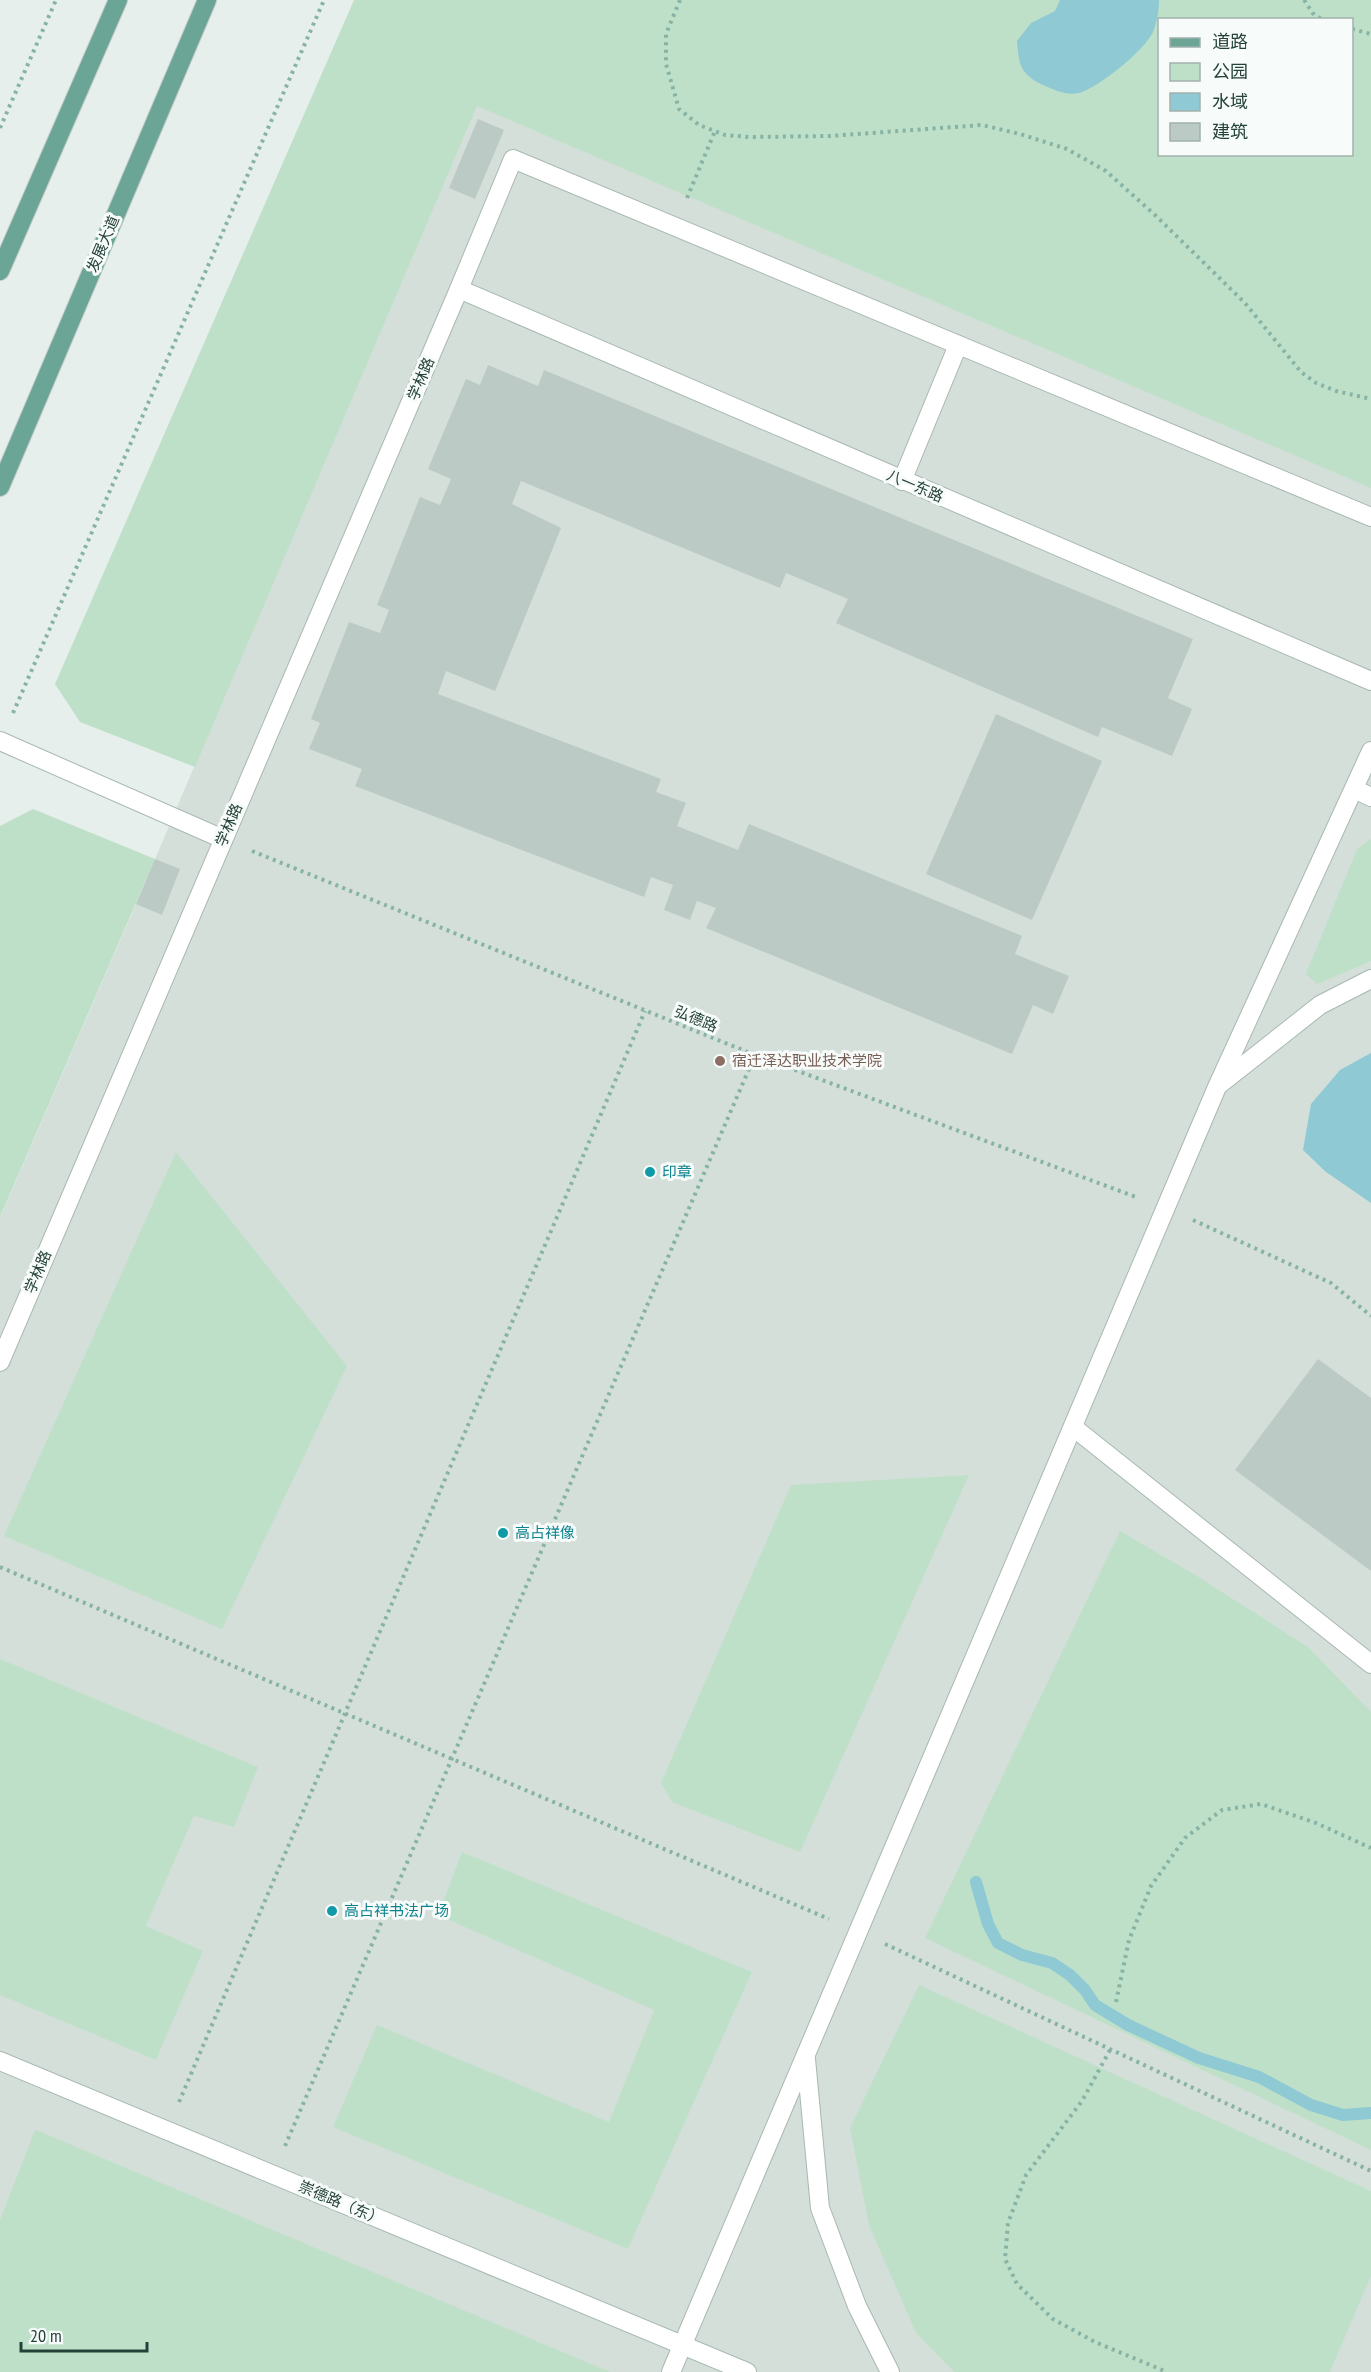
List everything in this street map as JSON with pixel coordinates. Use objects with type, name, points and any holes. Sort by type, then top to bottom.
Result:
[{"type":"main road","points":[[0,271],[118,0]]},
{"type":"main road","name":"发展大道","points":[[0,487],[207,0]]},
{"type":"lane","name":"学林路","points":[[0,1362],[513,159],[675,226]]},
{"type":"lane","points":[[675,226],[1371,517]]},
{"type":"lane","name":"八一东路","points":[[459,289],[1371,681]]},
{"type":"lane","points":[[902,480],[958,345]]},
{"type":"lane","points":[[1,742],[223,839]]},
{"type":"lane","points":[[671,2372],[1217,1087],[1371,750]]},
{"type":"lane","points":[[1354,789],[1371,797]]},
{"type":"lane","points":[[1217,1087],[1320,1005],[1371,980]]},
{"type":"lane","points":[[1072,1427],[1371,1664]]},
{"type":"lane","points":[[806,2056],[820,2208],[857,2306],[890,2372]]},
{"type":"lane","name":"崇德路（东）","points":[[0,2061],[747,2372]]},
{"type":"path","points":[[0,128],[56,0]]},
{"type":"path","points":[[1,742],[324,0]]},
{"type":"path","points":[[680,0],[666,34],[666,64],[679,109],[699,125],[725,135],[749,137],[830,136],[982,125],[1067,149],[1106,171],[1156,216],[1245,303],[1301,372],[1326,387],[1371,399]]},
{"type":"path","points":[[1304,0],[1314,15],[1320,18]]},
{"type":"path","points":[[1353,29],[1371,34]]},
{"type":"path","points":[[675,226],[716,131]]},
{"type":"path","name":"弘德路","points":[[223,839],[755,1055],[1166,1208],[1331,1283],[1371,1316]]},
{"type":"path","points":[[166,2130],[645,1011]]},
{"type":"path","points":[[273,2174],[755,1055]]},
{"type":"path","points":[[0,1567],[858,1932],[1371,2171]]},
{"type":"path","points":[[1116,2001],[1129,1940],[1151,1886],[1185,1838],[1221,1810],[1261,1804],[1316,1823],[1371,1848]]},
{"type":"path","points":[[1110,2050],[1082,2101],[1026,2175],[1008,2223],[1005,2259],[1017,2284],[1053,2319],[1095,2342],[1167,2372]]},
{"type":"shaded area","name":"宿迁泽达职业技术学院","points":[[520,0],[1371,0],[1371,2372],[0,2372],[0,1218]]},
{"type":"green space","points":[[354,0],[1371,0],[1371,488],[477,106],[195,767],[80,722],[55,684]]},
{"type":"green space","points":[[33,809],[155,859],[0,1217],[0,826]]},
{"type":"green space","points":[[1371,839],[1371,961],[1317,984],[1306,974],[1357,849]]},
{"type":"green space","points":[[176,1152],[347,1366],[222,1629],[4,1536]]},
{"type":"green space","points":[[969,1475],[800,1852],[672,1802],[661,1783],[791,1485]]},
{"type":"green space","points":[[1120,1531],[1197,1576],[1308,1647],[1371,1712],[1371,2150],[925,1938]]},
{"type":"green space","points":[[0,1659],[258,1767],[234,1827],[194,1816],[146,1926],[203,1951],[156,2060],[0,1995]]},
{"type":"green space","points":[[462,1852],[752,1972],[628,2249],[333,2127],[377,2025],[609,2122],[654,2010],[438,1915]]},
{"type":"green space","points":[[919,1985],[1371,2191],[1371,2276],[1330,2372],[954,2372],[916,2333],[869,2225],[850,2128]]},
{"type":"green space","points":[[35,2130],[610,2372],[0,2372],[0,2220]]},
{"type":"water","points":[[1060,0],[1159,0],[1158,16],[1148,40],[1131,58],[1087,90],[1074,94],[1065,93],[1035,81],[1025,73],[1020,63],[1017,41],[1031,23],[1055,11]]},
{"type":"water","points":[[1371,1053],[1371,1203],[1326,1172],[1303,1150],[1311,1104],[1340,1070]]},
{"type":"building","points":[[478,119],[504,130],[475,199],[449,188]]},
{"type":"building","points":[[488,365],[538,386],[544,370],[1193,639],[1168,698],[1192,709],[1172,756],[1102,727],[1098,737],[836,623],[848,599],[786,573],[780,588],[521,481],[512,504],[561,528],[495,691],[446,671],[438,694],[661,779],[656,792],[686,803],[677,826],[738,850],[749,824],[1022,936],[1015,954],[1069,976],[1053,1014],[1033,1005],[1012,1054],[706,928],[716,908],[697,901],[690,920],[664,910],[673,885],[651,877],[644,897],[355,786],[362,769],[309,749],[320,723],[311,719],[349,622],[380,633],[389,610],[377,605],[420,497],[440,505],[451,479],[428,469],[466,379],[480,385]]},
{"type":"building","points":[[996,714],[1102,761],[1032,920],[926,874]]},
{"type":"building","points":[[155,859],[180,869],[162,915],[136,904]]},
{"type":"building","points":[[1318,1359],[1371,1398],[1371,1571],[1235,1470]]},
{"type":"waterway","points":[[976,1882],[988,1924],[998,1943],[1022,1955],[1052,1963],[1070,1975],[1085,1990],[1095,2005],[1128,2025],[1199,2058],[1259,2077],[1311,2105],[1343,2115],[1371,2113]]},
{"type":"place","name":"宿迁泽达职业技术学院","points":[[720,1061]]},
{"type":"place","name":"印章","points":[[650,1172]]},
{"type":"place","name":"高占祥像","points":[[503,1533]]},
{"type":"place","name":"高占祥书法广场","points":[[332,1911]]}]
